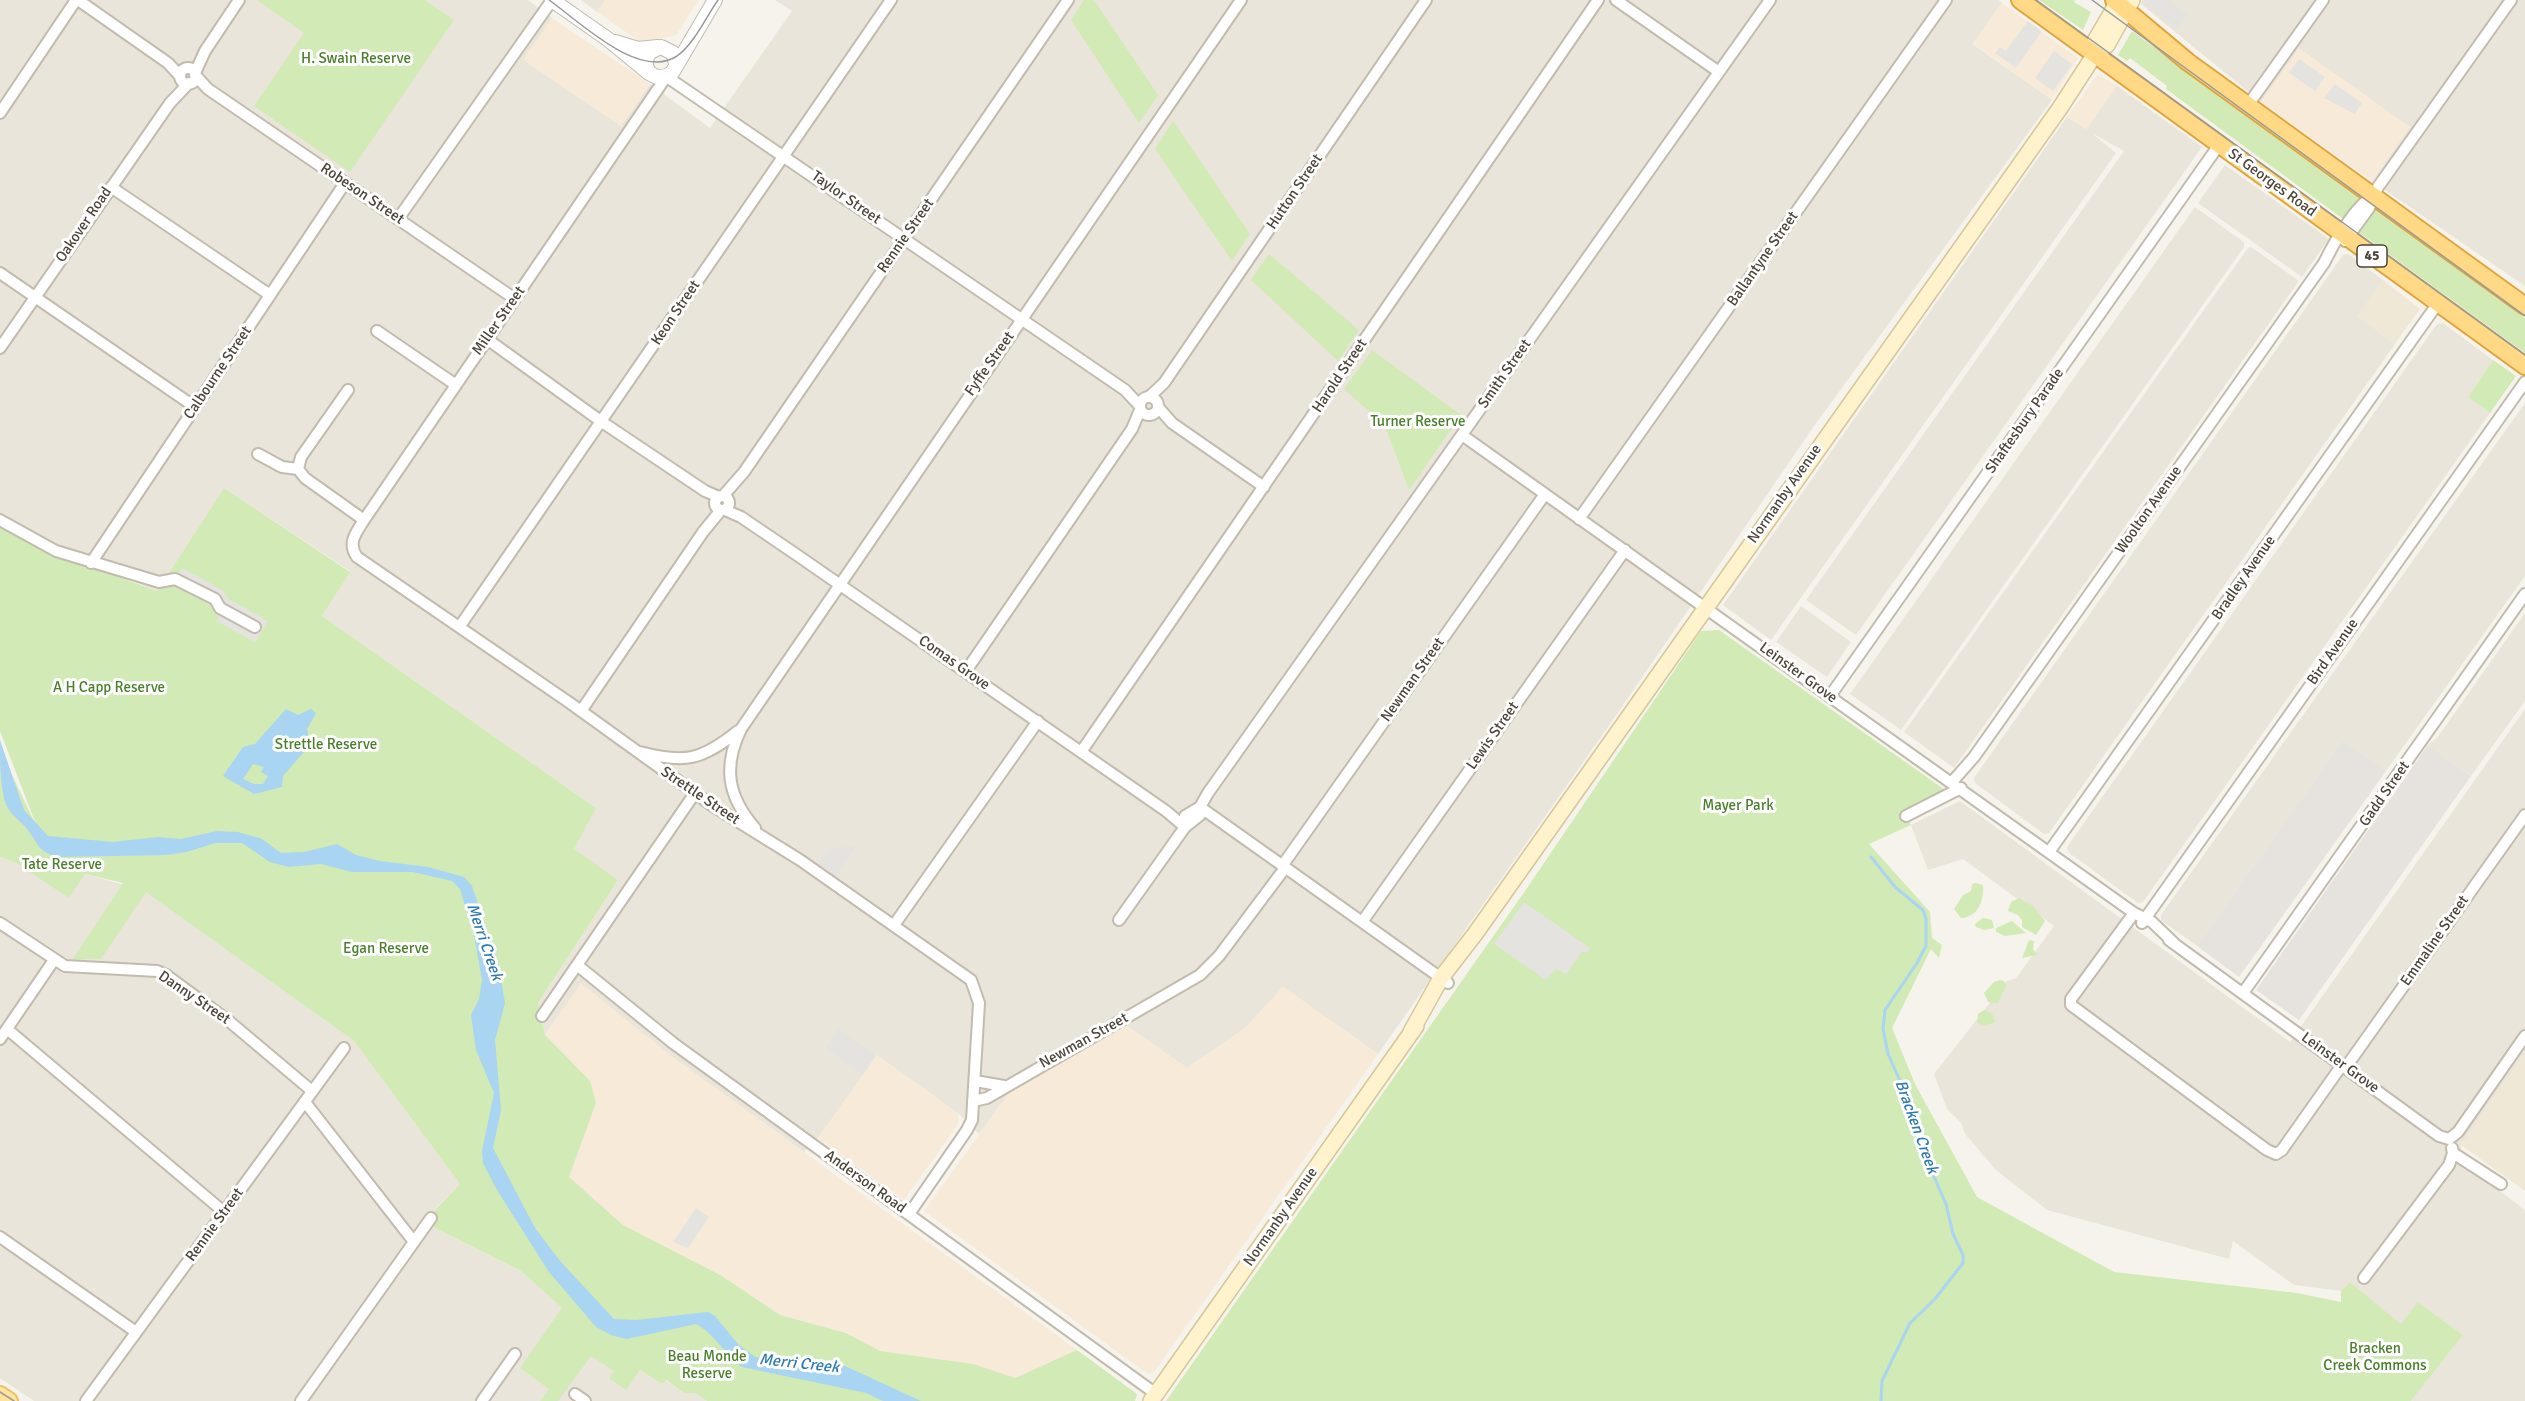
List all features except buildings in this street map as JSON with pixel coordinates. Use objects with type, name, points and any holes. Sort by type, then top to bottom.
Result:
[{"type":"highway","name":"St Georges Road","points":[[2020,0],[2525,366]]},
{"type":"highway","points":[[2121,3],[2172,49],[2525,306]]},
{"type":"main road","name":"Normanby Avenue","points":[[1154,1397],[1411,1032],[1475,934],[2060,108],[2095,54],[2107,45],[2121,3]]},
{"type":"main road","points":[[0,1395],[9,1401]]},
{"type":"street","name":"Robeson Street","points":[[77,0],[515,299]]},
{"type":"street","points":[[0,113],[77,0]]},
{"type":"street","name":"Oakover Road","points":[[0,348],[239,0]]},
{"type":"street","points":[[398,219],[552,0],[610,40],[650,74],[671,71],[673,52],[660,47],[638,49],[610,40]]},
{"type":"street","name":"Miller Street","points":[[351,544],[364,520],[671,71],[715,0]]},
{"type":"street","name":"Keon Street","points":[[460,626],[891,0]]},
{"type":"street","name":"Rennie Street","points":[[581,711],[1068,0]]},
{"type":"street","name":"Fyffe Street","points":[[760,835],[739,809],[730,785],[729,763],[741,729],[1241,0]]},
{"type":"street","name":"Hutton Street","points":[[966,671],[1426,0]]},
{"type":"street","name":"Harold Street","points":[[1081,752],[1598,0]]},
{"type":"street","points":[[1616,0],[1719,72]]},
{"type":"street","name":"Smith Street","points":[[1119,920],[1185,821],[1200,811],[1462,435],[1770,0]]},
{"type":"street","name":"Ballantyne Street","points":[[1580,519],[1946,0]]},
{"type":"street","points":[[2248,105],[2323,0]]},
{"type":"street","name":"Woolton Avenue","points":[[1957,786],[1974,757],[2324,263],[2369,208],[2373,195],[2511,0]]},
{"type":"street","name":"Miller Street","points":[[660,47],[677,43],[697,26]]},
{"type":"street","points":[[651,100],[656,84],[650,74],[646,58],[650,51],[660,47]]},
{"type":"street","name":"Taylor Street","points":[[671,71],[686,88],[1264,487]]},
{"type":"street","name":"Shaftesbury Parade","points":[[1830,696],[2219,145]]},
{"type":"street","name":"Calbourne Street","points":[[91,563],[345,183]]},
{"type":"street","points":[[111,187],[270,295]]},
{"type":"street","points":[[0,273],[195,407]]},
{"type":"street","name":"Bradley Avenue","points":[[2049,852],[2438,303]]},
{"type":"street","points":[[377,331],[456,385]]},
{"type":"street","name":"Comas Grove","points":[[487,339],[602,422],[1166,811],[1185,821]]},
{"type":"street","name":"Bird Avenue","points":[[2143,921],[2525,382]]},
{"type":"street","points":[[298,469],[302,458],[348,390]]},
{"type":"street","name":"Leinster Grove","points":[[1462,435],[2049,852],[2439,1136],[2449,1139]]},
{"type":"street","points":[[258,454],[282,467],[298,469],[305,478],[364,520]]},
{"type":"street","name":"Newman Street","points":[[973,1101],[987,1098],[1004,1086],[1200,975],[1219,956],[1545,494]]},
{"type":"street","points":[[0,520],[56,551],[91,563],[159,582],[175,579],[215,599],[220,608],[255,627]]},
{"type":"street","name":"Strettle Street","points":[[351,544],[357,557],[460,626],[695,794],[760,835],[960,970],[974,985],[979,1003],[975,1082]]},
{"type":"street","name":"Lewis Street","points":[[1362,922],[1625,549]]},
{"type":"street","name":"Gadd Street","points":[[2243,993],[2525,594]]},
{"type":"street","points":[[894,924],[1038,721]]},
{"type":"street","name":"Fyffe Street","points":[[634,750],[676,759],[698,757],[720,745],[741,729]]},
{"type":"street","points":[[1906,816],[1957,786]]},
{"type":"street","points":[[542,1016],[695,794]]},
{"type":"street","points":[[1200,811],[1208,810],[1218,821],[1444,981]]},
{"type":"street","name":"Emmaline Street","points":[[2134,913],[2070,1003],[2073,1008],[2268,1150],[2277,1154],[2344,1066],[2525,815]]},
{"type":"street","points":[[0,923],[54,960],[3,1034],[224,1212]]},
{"type":"street","name":"Danny Street","points":[[54,960],[65,966],[158,971],[166,975],[230,1022],[312,1091]]},
{"type":"street","name":"Anderson Road","points":[[577,965],[674,1043],[909,1214],[1154,1397]]},
{"type":"street","points":[[2501,1184],[2454,1153],[2449,1139],[2458,1132],[2525,1036]]},
{"type":"street","name":"Rennie Street","points":[[87,1401],[344,1048]]},
{"type":"street","points":[[909,1214],[972,1120],[975,1082],[1004,1086]]},
{"type":"street","points":[[305,1102],[414,1242]]},
{"type":"street","points":[[2364,1278],[2449,1165],[2454,1153]]},
{"type":"street","points":[[301,1401],[431,1218]]},
{"type":"street","points":[[0,1238],[136,1332]]},
{"type":"street","points":[[482,1401],[515,1354]]},
{"type":"street","points":[[575,1394],[585,1401]]},
{"type":"shaded area","points":[[0,0],[528,0],[552,18],[524,60],[621,126],[650,84],[710,128],[792,11],[775,0],[1998,0],[2002,3],[1973,44],[2052,100],[1814,426],[1617,714],[1378,1054],[1283,987],[1245,1028],[1187,1068],[1127,1026],[1009,1093],[979,1134],[959,1114],[877,1055],[818,1138],[804,1152],[671,1056],[581,984],[545,1035],[538,1003],[618,880],[573,849],[596,808],[322,616],[350,571],[224,488],[157,591],[0,528]]},
{"type":"shaded area","points":[[581,0],[605,0],[597,12]]},
{"type":"shaded area","points":[[605,0],[699,0],[676,35],[642,43],[597,12]]},
{"type":"shaded area","points":[[2143,0],[2525,0],[2525,286],[2372,181],[2410,127],[2299,49],[2261,102],[2141,4]]},
{"type":"shaded area","points":[[2148,0],[2168,0],[2187,14],[2178,28],[2145,5]]},
{"type":"shaded area","points":[[2002,3],[2078,58],[2052,100],[1973,43]]},
{"type":"shaded area","points":[[552,18],[650,84],[621,126],[523,60]]},
{"type":"shaded area","points":[[2028,21],[2042,31],[2016,68],[1995,53],[2000,47],[2006,51]]},
{"type":"shaded area","points":[[2299,48],[2410,127],[2372,181],[2261,102]]},
{"type":"shaded area","points":[[2054,51],[2072,64],[2053,91],[2035,78]]},
{"type":"shaded area","points":[[2299,59],[2325,77],[2315,91],[2289,73]]},
{"type":"shaded area","points":[[2098,74],[2117,86],[2086,129],[2067,117]]},
{"type":"shaded area","points":[[2335,84],[2362,103],[2355,114],[2324,98]]},
{"type":"shaded area","points":[[2117,86],[2202,147],[1856,635],[1806,600],[2124,151],[2092,133],[2116,153],[1771,640],[1723,605],[2067,117],[2086,129]]},
{"type":"shaded area","points":[[2225,165],[2329,239],[2302,277],[2198,203]]},
{"type":"shaded area","points":[[2195,207],[2244,242],[2244,247],[1901,730],[1850,694]]},
{"type":"shaded area","points":[[2251,247],[2299,281],[1954,768],[1904,732],[2248,248]]},
{"type":"shaded area","points":[[2348,254],[2383,280],[2358,316],[2395,344],[2049,833],[2044,834],[1975,783],[1974,778],[2343,255]]},
{"type":"shaded area","points":[[2383,280],[2420,309],[2395,344],[2357,316]]},
{"type":"shaded area","points":[[2443,323],[2493,360],[2468,397],[2490,413],[2143,902],[2138,903],[2068,852],[2067,847],[2437,324]]},
{"type":"shaded area","points":[[2525,403],[2525,576],[2386,771],[2343,740],[2197,946],[2161,920],[2161,915]]},
{"type":"shaded area","points":[[182,568],[224,591],[227,598],[268,621],[255,642],[216,621],[220,615],[216,605],[174,582]]},
{"type":"shaded area","points":[[1801,606],[1851,642],[1827,677],[1776,642]]},
{"type":"shaded area","points":[[2525,613],[2525,701],[2471,776],[2428,745],[2437,738]]},
{"type":"shaded area","points":[[2525,709],[2525,1053],[2461,1145],[2463,1163],[2525,1210],[2525,1401],[2411,1401],[2463,1335],[2418,1302],[2402,1325],[2350,1282],[2341,1291],[2294,1285],[2233,1241],[2229,1259],[2047,1210],[1996,1170],[1965,1134],[1961,1123],[1947,1109],[1934,1074],[2007,981],[2016,978],[2054,926],[1963,859],[1928,870],[1911,825],[1960,801],[2290,1042]]},
{"type":"shaded area","points":[[2343,740],[2386,771],[2239,977],[2197,946]]},
{"type":"shaded area","points":[[2428,745],[2471,776],[2299,1020],[2256,990]]},
{"type":"shaded area","points":[[856,845],[836,876],[818,864],[827,850]]},
{"type":"shaded area","points":[[0,857],[18,864],[85,874],[146,891],[354,1041],[460,1184],[433,1211],[433,1227],[521,1271],[562,1308],[614,1371],[625,1390],[640,1370],[662,1384],[665,1380],[684,1393],[695,1393],[707,1401],[34,1401],[0,1378]]},
{"type":"shaded area","points":[[1524,902],[1590,948],[1587,953],[1583,951],[1566,974],[1556,969],[1546,980],[1494,944]]},
{"type":"shaded area","points":[[581,983],[671,1056],[1077,1350],[1015,1378],[973,1364],[880,1351],[846,1333],[780,1315],[722,1276],[623,1225],[569,1177],[596,1103],[545,1035]]},
{"type":"shaded area","points":[[1283,987],[1378,1054],[1154,1372],[1148,1374],[924,1211],[1009,1093],[1127,1026],[1187,1068],[1245,1028]]},
{"type":"shaded area","points":[[839,1029],[876,1055],[863,1075],[826,1048]]},
{"type":"shaded area","points":[[2525,1053],[2525,1191],[2461,1145]]},
{"type":"shaded area","points":[[877,1055],[959,1114],[957,1126],[904,1200],[818,1138]]},
{"type":"shaded area","points":[[696,1208],[709,1217],[688,1248],[673,1242]]},
{"type":"green space","name":"H. Swain Reserve","points":[[257,0],[425,0],[454,20],[350,172],[254,106],[304,33]]},
{"type":"green space","points":[[1084,0],[1094,0],[1158,95],[1139,123],[1071,20]]},
{"type":"green space","points":[[2039,0],[2075,0],[2074,2],[2091,12],[2083,30]]},
{"type":"green space","points":[[2132,31],[2362,199],[2346,221],[2166,89],[2167,86],[2130,58],[2127,61],[2118,55]]},
{"type":"green space","points":[[1173,121],[1250,234],[1232,261],[1155,149]]},
{"type":"green space","points":[[2373,207],[2525,318],[2525,353],[2357,231]]},
{"type":"green space","points":[[1269,254],[1359,330],[1338,361],[1251,280]]},
{"type":"green space","name":"Turner Reserve","points":[[1372,350],[1461,415],[1409,490],[1385,426],[1344,389]]},
{"type":"green space","points":[[2493,360],[2516,376],[2490,413],[2468,397]]},
{"type":"green space","points":[[224,488],[350,572],[322,616],[596,808],[574,849],[618,880],[538,1003],[545,1035],[590,1081],[596,1103],[569,1177],[623,1225],[722,1276],[780,1315],[846,1333],[880,1351],[973,1364],[1015,1378],[1077,1350],[1137,1394],[1135,1401],[707,1401],[695,1393],[684,1393],[666,1380],[662,1384],[640,1370],[626,1390],[609,1378],[614,1371],[591,1356],[558,1401],[540,1401],[549,1389],[520,1368],[562,1308],[521,1271],[433,1227],[433,1212],[460,1184],[354,1041],[146,892],[101,959],[73,959],[123,883],[85,874],[69,898],[18,864],[0,857],[0,750],[37,827],[0,731],[0,528],[157,591]]},
{"type":"green space","points":[[1719,630],[1945,790],[1904,811],[1911,825],[1869,844],[1930,912],[1932,938],[1942,945],[1939,958],[1931,949],[1892,1028],[1915,1084],[1977,1197],[2114,1272],[2297,1293],[2341,1302],[2341,1291],[2350,1282],[2401,1324],[2418,1302],[2463,1335],[2411,1401],[1166,1401],[1523,894],[1701,631]]},
{"type":"green space","points":[[1972,884],[1983,885],[1983,896],[1979,907],[1972,915],[1961,918],[1954,909],[1963,895],[1971,891]]},
{"type":"green space","points":[[2019,898],[2033,906],[2045,921],[2036,935],[2022,927],[2022,920],[2018,915],[2008,911],[2011,902]]},
{"type":"green space","points":[[1983,918],[1992,920],[1994,928],[1984,930],[1976,927],[1975,924]]},
{"type":"green space","points":[[2012,921],[2026,933],[2005,936],[1996,932],[1996,928]]},
{"type":"green space","points":[[2029,940],[2034,941],[2033,949],[2037,955],[2022,958]]},
{"type":"green space","points":[[2004,981],[2006,986],[1998,1003],[1988,1002],[1984,993],[1994,982]]},
{"type":"green space","points":[[1984,1010],[1992,1013],[1995,1022],[1985,1026],[1977,1023],[1978,1014]]},
{"type":"water","points":[[286,709],[298,715],[311,709],[316,713],[307,729],[310,745],[283,776],[282,787],[254,794],[223,776],[243,747],[255,744]],"holes":[[[253,764],[264,767],[261,772],[268,776],[263,784],[254,784],[243,779]]]},
{"type":"water","name":"Merri Creek","points":[[0,740],[24,810],[48,836],[113,842],[158,837],[181,839],[217,831],[238,832],[262,839],[281,853],[304,852],[337,844],[356,855],[380,861],[428,867],[464,877],[472,886],[498,962],[505,1003],[495,1040],[501,1110],[493,1148],[535,1228],[560,1261],[614,1319],[636,1320],[708,1312],[715,1316],[738,1344],[755,1357],[845,1366],[921,1401],[883,1401],[866,1393],[742,1367],[709,1333],[696,1324],[627,1339],[611,1335],[596,1327],[549,1272],[497,1190],[483,1163],[482,1151],[494,1093],[476,1050],[471,1015],[479,999],[482,980],[474,935],[460,889],[452,881],[413,872],[352,872],[321,864],[289,867],[270,862],[242,843],[215,843],[187,852],[166,855],[57,857],[42,850],[6,805],[1,782]]},
{"type":"waterway","name":"Bracken Creek","points":[[1871,857],[1895,887],[1923,910],[1926,919],[1926,946],[1885,1010],[1883,1029],[1888,1054],[1912,1108],[1916,1136],[1946,1204],[1953,1234],[1963,1255],[1963,1263],[1935,1299],[1910,1323],[1882,1381],[1881,1401]]},
{"type":"tram line","points":[[549,0],[593,34],[628,55],[645,61],[662,62],[677,56],[689,45],[718,0]]},
{"type":"tram line","points":[[2036,0],[2525,355]]},
{"type":"tram line","points":[[2092,0],[2525,316]]},
{"type":"tram line","points":[[0,1392],[14,1401]]},
{"type":"park label","name":"A H Capp Reserve","points":[[109,688]]},
{"type":"park label","name":"Strettle Reserve","points":[[326,745]]},
{"type":"park label","name":"Mayer Park","points":[[1738,806]]},
{"type":"park label","name":"Tate Reserve","points":[[62,865]]},
{"type":"park label","name":"Egan Reserve","points":[[386,949]]},
{"type":"park label","name":"Bracken Creek Commons","points":[[2375,1358]]},
{"type":"park label","name":"Beau Monde Reserve","points":[[707,1366]]}]
